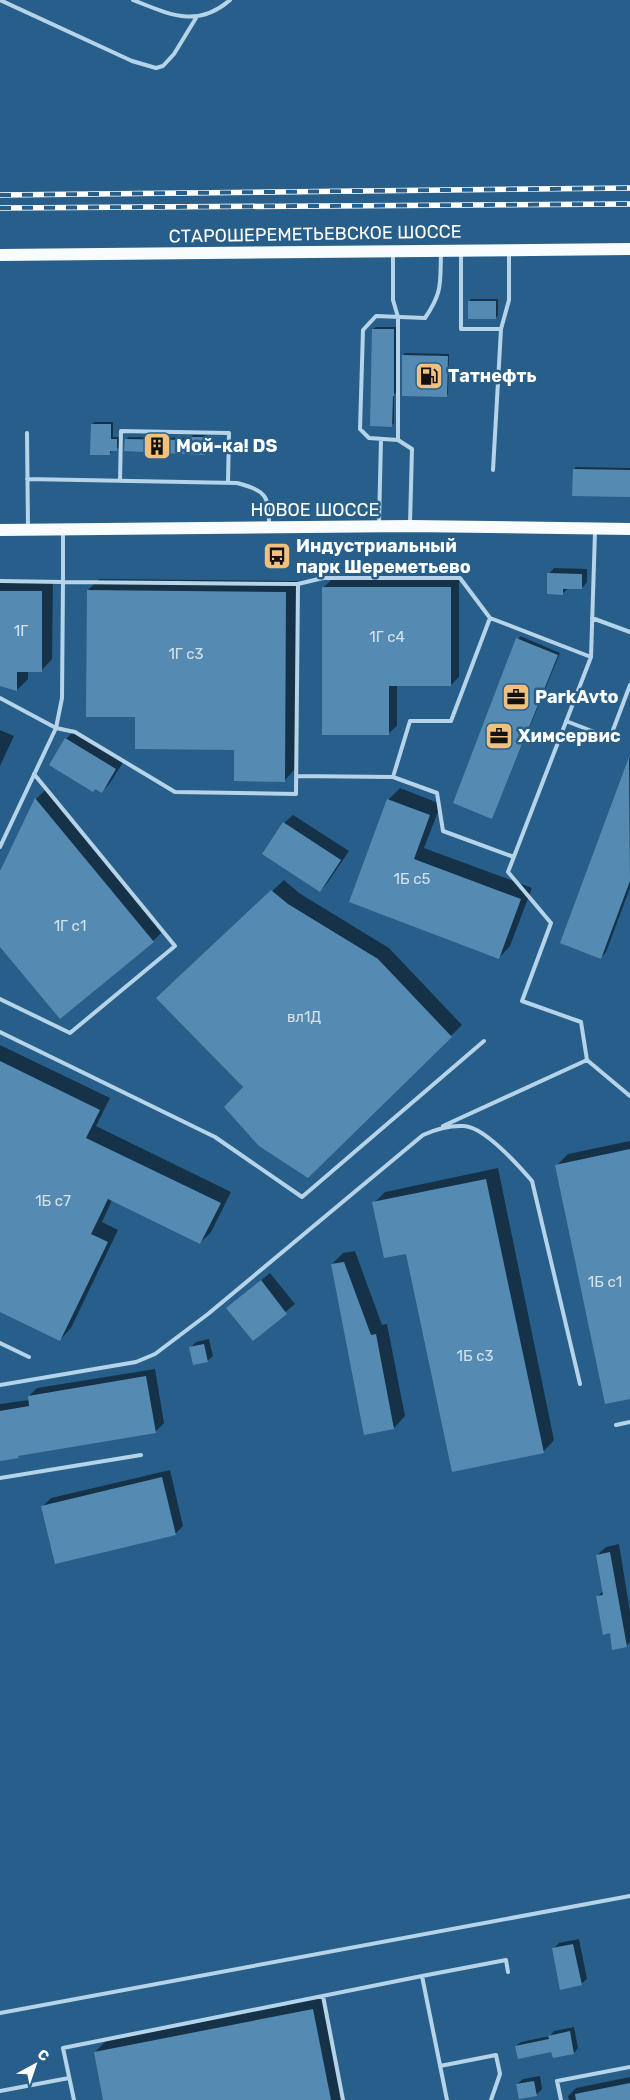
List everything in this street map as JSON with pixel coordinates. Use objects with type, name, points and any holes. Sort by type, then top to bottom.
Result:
[{"type":"main road","name":"СТАРОШЕРЕМЕТЬЕВСКОЕ ШОССЕ","points":[[0,255],[630,249]]},
{"type":"main road","name":"НОВОЕ ШОССЕ","points":[[0,530],[410,526],[630,529]]},
{"type":"lane","points":[[0,0],[132,61],[156,68],[163,66],[174,54],[196,18]]},
{"type":"lane","points":[[133,0],[166,13],[196,18],[210,13],[230,0]]},
{"type":"lane","points":[[410,526],[412,449],[398,440],[369,438],[360,429],[362,330],[376,316],[425,318],[434,304],[440,289],[441,250]]},
{"type":"lane","points":[[461,250],[461,329],[500,329]]},
{"type":"lane","points":[[492,470],[500,329],[509,300],[509,250]]},
{"type":"lane","points":[[393,251],[393,300],[398,317],[398,440]]},
{"type":"lane","points":[[120,481],[120,430],[229,433],[228,482]]},
{"type":"lane","points":[[27,433],[28,529]]},
{"type":"lane","points":[[378,527],[381,439]]},
{"type":"lane","points":[[28,479],[228,482],[250,486],[262,493],[269,503],[269,527]]},
{"type":"lane","points":[[596,528],[591,657],[508,872],[551,923],[522,1000],[580,1022],[587,1060],[630,1096]]},
{"type":"lane","points":[[0,846],[56,728],[62,698],[63,529]]},
{"type":"lane","points":[[0,581],[298,584],[323,578],[460,578],[490,618],[591,657]]},
{"type":"lane","points":[[0,698],[56,728],[75,732],[175,792],[296,794],[298,584]]},
{"type":"lane","points":[[393,777],[410,721],[450,721],[490,618]]},
{"type":"lane","points":[[592,618],[630,632]]},
{"type":"lane","points":[[566,721],[610,738],[630,685]]},
{"type":"lane","points":[[0,1000],[70,1032],[175,946],[34,774]]},
{"type":"lane","points":[[296,776],[393,777],[437,793],[443,831],[514,857]]},
{"type":"lane","points":[[0,1032],[215,1137],[302,1197],[484,1041]]},
{"type":"lane","points":[[0,1385],[136,1362],[155,1354],[208,1314],[423,1135],[587,1060]]},
{"type":"lane","points":[[441,1127],[466,1126],[478,1130],[512,1159],[532,1181],[580,1384]]},
{"type":"lane","points":[[0,1343],[29,1357]]},
{"type":"lane","points":[[616,1425],[630,1422]]},
{"type":"lane","points":[[0,1478],[141,1455]]},
{"type":"lane","points":[[0,2013],[630,1896]]},
{"type":"lane","points":[[74,2100],[64,2048],[506,1960],[508,1972]]},
{"type":"lane","points":[[422,1976],[447,2100]]},
{"type":"lane","points":[[323,1996],[343,2100]]},
{"type":"lane","points":[[440,2066],[496,2055],[500,2074],[491,2100]]},
{"type":"lane","points":[[561,2100],[557,2081],[630,2067]]},
{"type":"lane","points":[[0,2091],[69,2078]]},
{"type":"building","points":[[468,301],[496,301],[496,319],[468,319]]},
{"type":"building","points":[[372,329],[394,329],[392,427],[370,426]]},
{"type":"building","name":"Татнефть","points":[[402,355],[448,356],[447,397],[402,396]]},
{"type":"building","points":[[91,424],[111,424],[111,439],[117,439],[117,451],[110,451],[110,455],[90,455]]},
{"type":"building","name":"Мой-ка! DS","points":[[189,437],[205,437],[205,455],[124,451],[125,439],[189,440]]},
{"type":"building","points":[[573,469],[630,470],[630,497],[572,496]]},
{"type":"building","points":[[547,573],[582,574],[582,589],[563,589],[563,595],[547,594]]},
{"type":"building","points":[[322,587],[451,587],[451,686],[389,686],[389,735],[322,735]]},
{"type":"building","points":[[87,590],[286,592],[285,782],[234,781],[234,750],[135,749],[135,717],[86,717]]},
{"type":"building","points":[[0,591],[42,591],[42,672],[17,672],[17,691],[0,686]]},
{"type":"building","points":[[516,638],[558,655],[492,819],[453,803]]},
{"type":"building","points":[[65,738],[116,769],[102,793],[95,789],[93,792],[49,765]]},
{"type":"building","points":[[629,757],[630,881],[601,959],[560,943]]},
{"type":"building","points":[[35,798],[154,942],[60,1019],[0,947],[0,871]]},
{"type":"building","points":[[387,799],[430,815],[414,859],[521,899],[499,959],[349,902]]},
{"type":"building","points":[[283,822],[341,860],[320,892],[262,854]]},
{"type":"building","points":[[271,890],[288,904],[378,959],[452,1037],[308,1178],[259,1146],[224,1107],[243,1087],[156,998]]},
{"type":"building","points":[[0,1061],[100,1110],[86,1138],[221,1203],[200,1244],[108,1199],[91,1234],[108,1242],[60,1341],[0,1312]]},
{"type":"building","points":[[630,1149],[630,1399],[605,1404],[555,1165]]},
{"type":"building","points":[[486,1179],[544,1453],[452,1472],[406,1254],[384,1258],[372,1202]]},
{"type":"building","points":[[344,1262],[371,1335],[376,1334],[394,1429],[364,1435],[331,1264]]},
{"type":"building","points":[[261,1280],[287,1314],[253,1341],[226,1308]]},
{"type":"building","points":[[204,1344],[208,1362],[193,1365],[189,1347]]},
{"type":"building","points":[[146,1376],[156,1433],[18,1456],[19,1458],[0,1461],[0,1411],[29,1406],[28,1396]]},
{"type":"building","points":[[162,1477],[176,1535],[55,1564],[41,1506]]},
{"type":"building","points":[[610,1552],[627,1647],[612,1650],[610,1633],[603,1635],[596,1596],[603,1595],[596,1555]]},
{"type":"building","points":[[573,1944],[582,1985],[560,1990],[552,1948]]},
{"type":"building","points":[[313,2009],[331,2100],[103,2100],[94,2052]]},
{"type":"building","points":[[570,2031],[574,2054],[553,2058],[551,2052],[518,2059],[515,2046],[549,2039],[548,2036]]},
{"type":"building","points":[[534,2081],[537,2096],[519,2099],[516,2084]]},
{"type":"building","points":[[630,2083],[630,2100],[576,2100],[575,2094]]},
{"type":"railway","points":[[0,195],[630,188]]},
{"type":"railway","points":[[0,208],[630,204]]},
{"type":"place","name":"Татнефть","points":[[429,376]]},
{"type":"place","name":"Мой-ка! DS","points":[[157,446]]},
{"type":"place","name":"Индустриальный парк Шереметьево","points":[[277,556]]},
{"type":"place","name":"ParkAvto","points":[[516,697]]},
{"type":"place","name":"Химсервис","points":[[499,736]]}]
